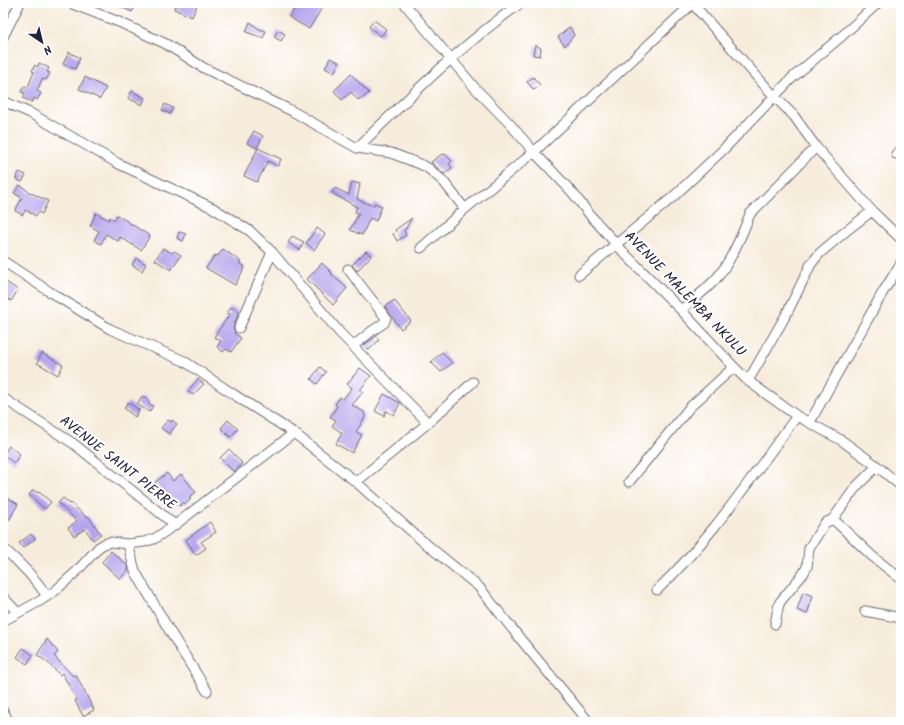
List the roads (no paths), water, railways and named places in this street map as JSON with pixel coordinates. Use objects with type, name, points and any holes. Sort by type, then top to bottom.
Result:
[{"type":"street","points":[[3,37],[20,3]]},
{"type":"street","points":[[70,3],[118,22],[166,44],[204,68],[292,111],[357,148],[391,153],[428,168],[448,187],[465,209]]},
{"type":"street","name":"AVENUE MALEMBA NKULU","points":[[404,3],[475,88],[562,181],[590,215],[734,367],[748,380],[797,416],[841,440],[877,466],[901,486]]},
{"type":"street","points":[[357,148],[451,59],[521,3]]},
{"type":"street","points":[[421,248],[465,209],[534,152],[692,3],[774,96],[794,116],[816,147],[872,211],[901,238]]},
{"type":"street","points":[[579,275],[679,192],[725,148],[792,78],[878,3]]},
{"type":"street","points":[[3,101],[30,113],[119,164],[213,208],[250,231],[272,252],[327,319],[428,423]]},
{"type":"street","points":[[681,310],[721,273],[735,249],[750,214],[816,147]]},
{"type":"street","points":[[748,380],[786,315],[811,264],[820,253],[872,211]]},
{"type":"street","points":[[239,328],[272,252]]},
{"type":"street","points":[[3,261],[50,292],[110,328],[184,361],[294,433],[356,482],[420,539],[479,587],[589,722]]},
{"type":"street","points":[[810,422],[901,263]]},
{"type":"street","points":[[348,269],[386,318],[384,323],[353,346]]},
{"type":"street","points":[[629,482],[690,407],[734,367]]},
{"type":"street","points":[[356,482],[428,423],[473,382]]},
{"type":"street","name":"AVENUE SAINT PIERRE","points":[[3,398],[74,444],[175,525]]},
{"type":"street","points":[[657,590],[685,562],[718,524],[797,416]]},
{"type":"street","points":[[3,621],[47,596],[77,571],[99,547],[104,544],[112,542],[128,544],[154,539],[175,525],[294,433]]},
{"type":"street","points":[[775,624],[779,613],[778,607],[780,602],[803,574],[807,566],[809,548],[825,523],[833,519],[856,487],[877,466]]},
{"type":"street","points":[[833,519],[872,556],[901,579]]},
{"type":"street","points":[[128,544],[134,571],[207,691]]},
{"type":"street","points":[[3,548],[32,576],[47,596]]},
{"type":"street","points":[[3,597],[18,613]]},
{"type":"street","points":[[865,611],[901,618]]},
{"type":"street","points":[[3,711],[9,722]]}]
